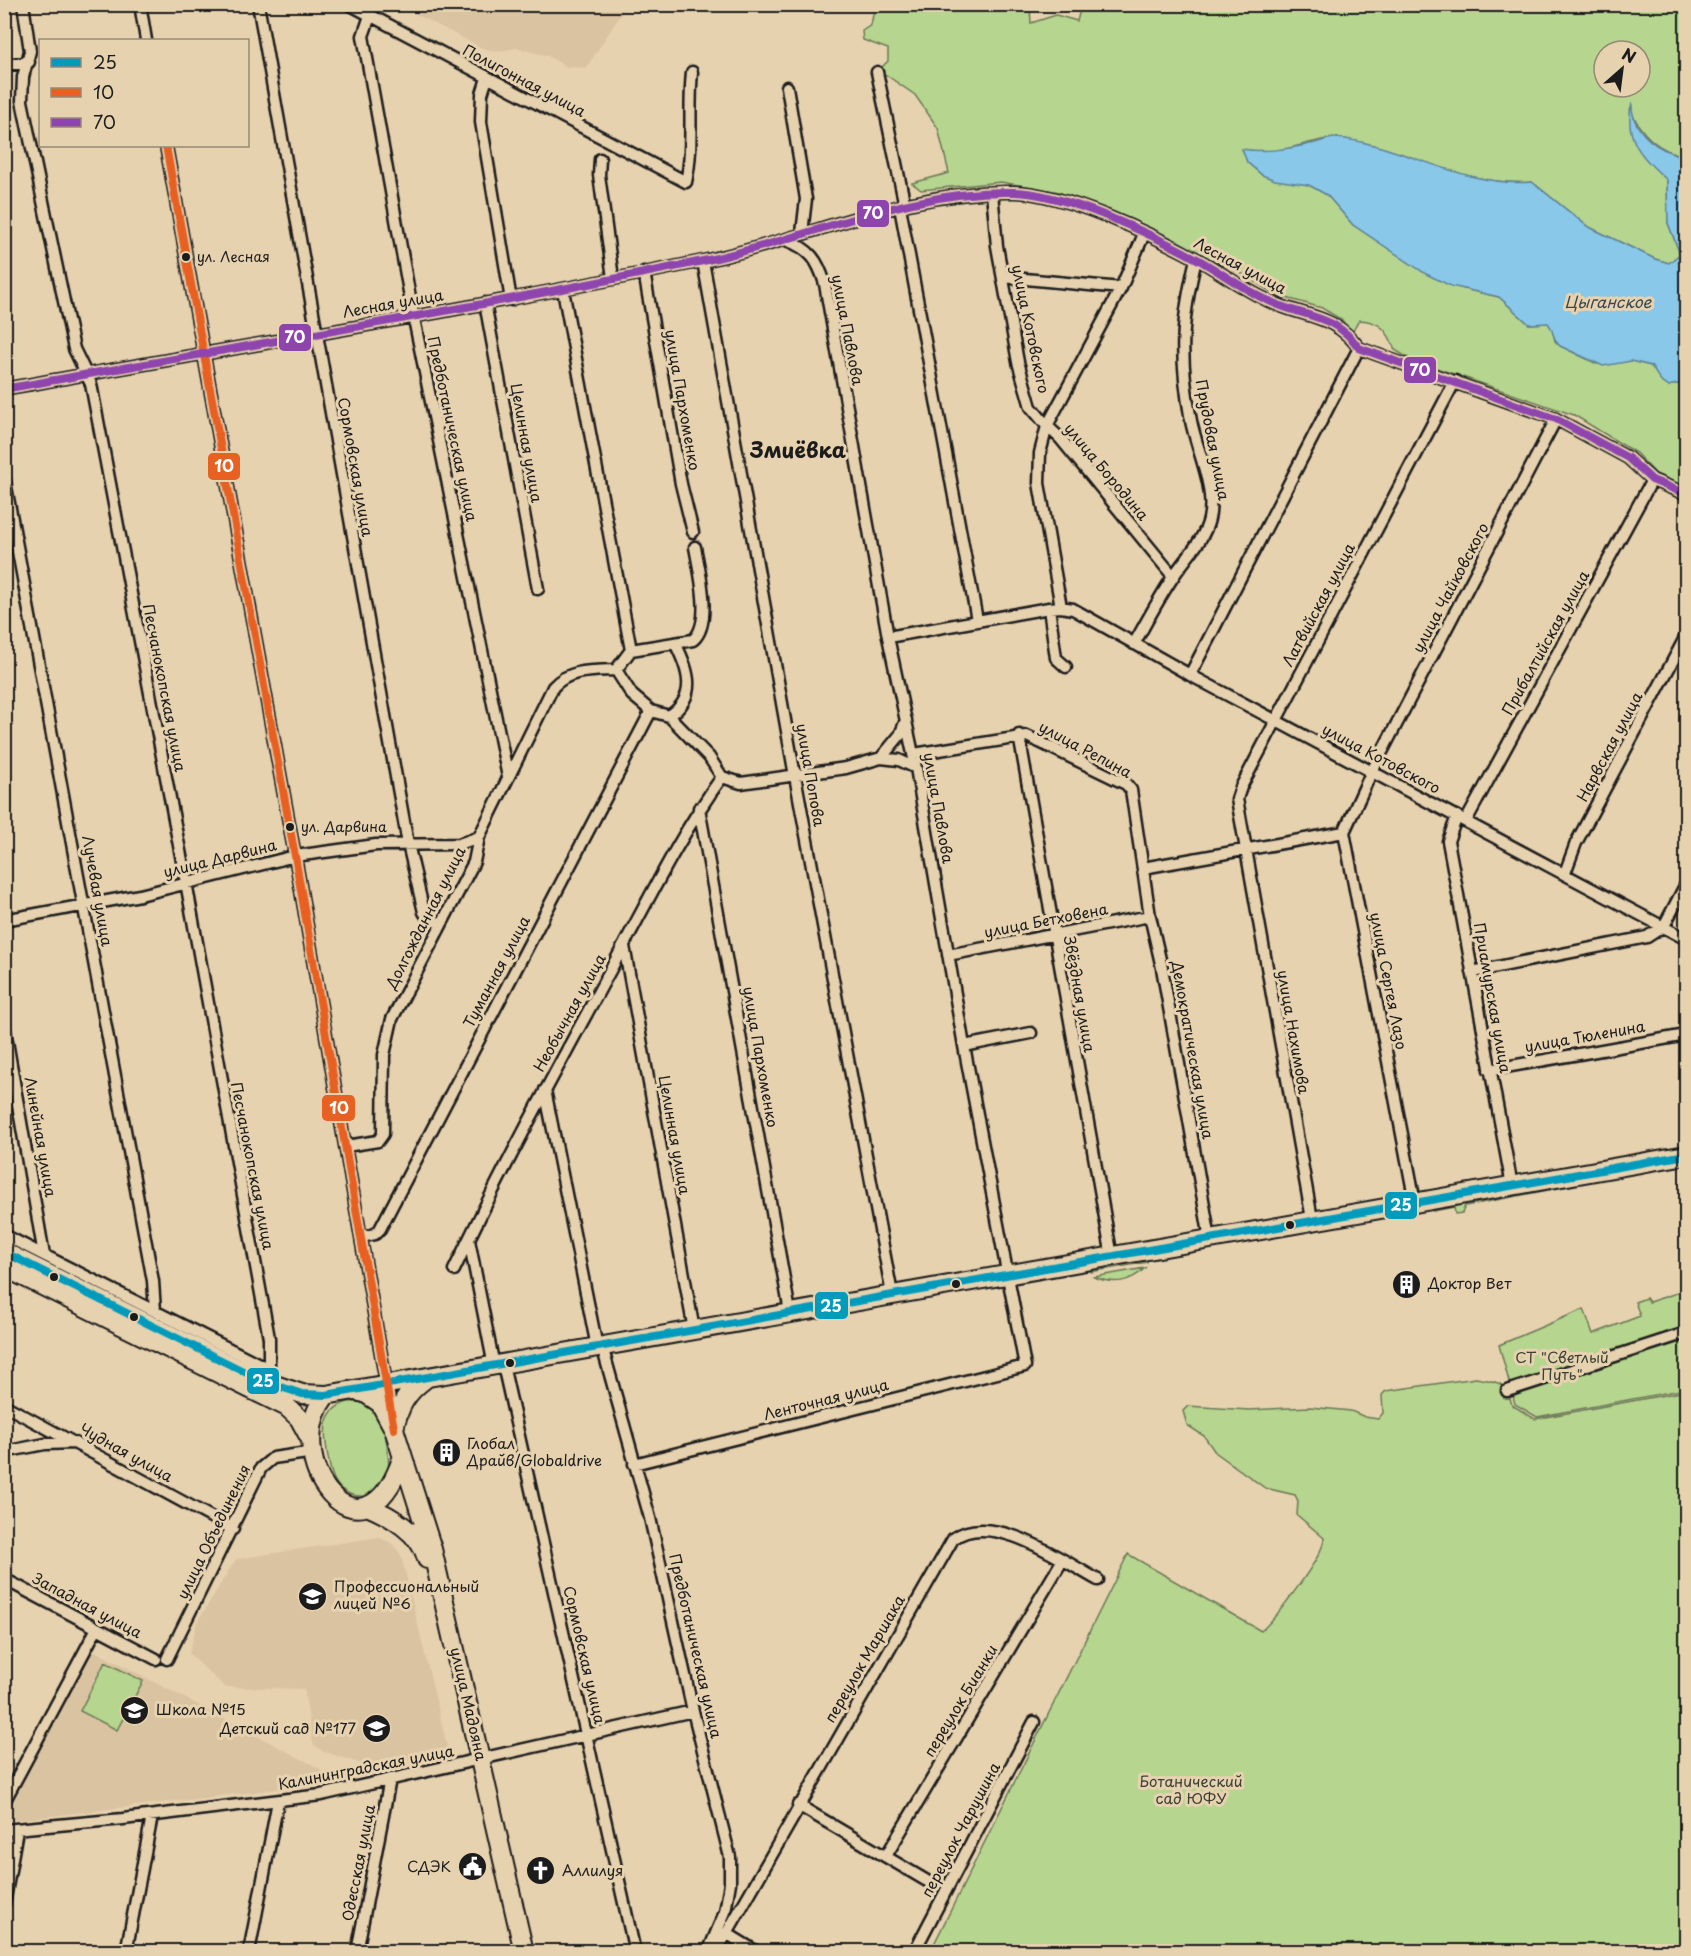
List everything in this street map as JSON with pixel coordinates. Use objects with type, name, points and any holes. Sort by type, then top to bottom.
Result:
[{"type":"main road","points":[[4,1252],[302,1394],[327,1395],[1112,1257],[1312,1219],[1686,1155]]},
{"type":"main road","points":[[4,1267],[286,1407],[298,1418],[312,1446],[323,1486],[332,1498],[350,1507],[367,1506],[387,1491],[402,1459],[394,1429],[380,1403],[365,1393],[352,1390]]},
{"type":"main road","points":[[394,1429],[398,1411],[405,1397],[427,1377]]},
{"type":"main road","points":[[312,1446],[315,1412],[327,1395]]},
{"type":"main road","name":"улица Мадояна","points":[[402,1459],[432,1549],[515,1952]]},
{"type":"main road","name":"улица Мадояна","points":[[367,1506],[395,1520],[425,1551],[524,1952]]},
{"type":"street","name":"Песчанокопская улица","points":[[23,4],[30,42],[29,62],[23,77],[22,100],[74,349],[88,374],[186,882],[269,1338],[266,1375]]},
{"type":"street","points":[[140,4],[146,39]]},
{"type":"street","name":"Сормовская улица","points":[[258,4],[408,844],[424,912],[428,918],[441,924]]},
{"type":"street","name":"Полигонная улица","points":[[348,4],[686,182],[690,158],[689,105],[692,72]]},
{"type":"street","name":"Предботаническая улица","points":[[370,16],[363,36],[413,314],[508,777]]},
{"type":"street","points":[[4,65],[29,62]]},
{"type":"street","points":[[877,72],[977,620]]},
{"type":"street","points":[[487,78],[482,94],[481,122],[511,300]]},
{"type":"street","points":[[788,87],[806,199],[802,233]]},
{"type":"street","points":[[166,147],[295,856],[394,1429]]},
{"type":"street","points":[[600,159],[599,175],[613,278]]},
{"type":"street","name":"Лесная улица","points":[[4,389],[413,314],[563,290],[703,261],[940,198],[1024,192],[1044,195],[1099,213],[1196,259],[1269,302],[1333,323],[1359,348],[1556,419],[1628,458],[1652,480],[1686,494]]},
{"type":"street","name":"улица Котовского","points":[[992,193],[1003,277],[1025,384],[1032,407],[1047,426]]},
{"type":"street","name":"улица Бородина","points":[[1144,234],[1121,288],[1047,426],[1060,438],[1173,576]]},
{"type":"street","name":"улица Павлова","points":[[786,240],[803,247],[813,256],[825,284],[888,637],[914,754],[964,1046],[1024,1366]]},
{"type":"street","name":"Прудовая улица","points":[[1134,644],[1173,576],[1205,530],[1210,510],[1192,423],[1182,349],[1183,319],[1196,259]]},
{"type":"street","name":"улица Попова","points":[[703,261],[795,776],[892,1294]]},
{"type":"street","name":"улица Пархоменко","points":[[644,272],[681,484],[693,532]]},
{"type":"street","points":[[1003,277],[1121,288]]},
{"type":"street","points":[[563,290],[631,650]]},
{"type":"street","name":"Целинная улица","points":[[485,303],[538,589]]},
{"type":"street","points":[[1190,675],[1359,348]]},
{"type":"street","name":"Латвийская улица","points":[[1244,850],[1237,799],[1240,787],[1455,381]]},
{"type":"street","name":"улица Чайковского","points":[[1372,771],[1556,419]]},
{"type":"street","points":[[1047,426],[1040,453],[1039,483],[1061,607]]},
{"type":"street","name":"Лучевая улица","points":[[4,476],[153,1281],[155,1311]]},
{"type":"street","name":"Прибалтийская улица","points":[[1462,819],[1652,480]]},
{"type":"street","points":[[695,547],[703,617],[700,632],[693,640],[631,650],[616,670],[632,695],[651,711],[669,716],[709,756],[722,777],[741,783],[846,768],[881,758],[899,760],[916,768]]},
{"type":"street","points":[[1049,608],[1056,658],[1066,667]]},
{"type":"street","name":"улица Котовского","points":[[888,637],[1049,608],[1073,609],[1275,721],[1686,939]]},
{"type":"street","name":"Нарвская улица","points":[[1564,873],[1581,834],[1686,636]]},
{"type":"street","points":[[669,716],[681,709],[688,694],[686,673],[675,643]]},
{"type":"street","name":"Долгожданная улица","points":[[346,1146],[378,1141],[383,1134],[384,1055],[388,1033],[474,862],[480,837],[553,687],[569,674],[616,670]]},
{"type":"street","name":"Туманная улица","points":[[361,1238],[375,1234],[380,1229],[651,711]]},
{"type":"street","points":[[881,758],[900,735],[906,720]]},
{"type":"street","name":"улица Репина","points":[[914,754],[1019,735],[1039,740],[1126,784],[1133,798],[1143,868]]},
{"type":"street","name":"Звёздная улица","points":[[1019,735],[1112,1257]]},
{"type":"street","points":[[1143,868],[1344,832],[1372,771]]},
{"type":"street","name":"Необычная улица","points":[[454,1270],[545,1090],[699,808],[722,777]]},
{"type":"street","name":"улица Пархоменко","points":[[699,808],[790,1312]]},
{"type":"street","name":"Приамурская улица","points":[[1462,819],[1448,841],[1512,1186]]},
{"type":"street","name":"улица Сергея Лазо","points":[[1344,832],[1415,1202]]},
{"type":"street","name":"улица Дарвина","points":[[4,920],[85,906],[295,856],[376,845],[459,844],[480,837]]},
{"type":"street","name":"улица Нахимова","points":[[1244,850],[1312,1219]]},
{"type":"street","name":"Демократическая улица","points":[[1143,868],[1210,1239]]},
{"type":"street","points":[[1472,972],[1638,939],[1654,933],[1664,926],[1686,884]]},
{"type":"street","name":"улица Бетховена","points":[[948,955],[1150,916]]},
{"type":"street","name":"Целинная улица","points":[[624,946],[694,1330]]},
{"type":"street","name":"Линейная улица","points":[[4,1024],[44,1255]]},
{"type":"street","points":[[964,1046],[1030,1033]]},
{"type":"street","name":"улица Тюленина","points":[[1490,1070],[1686,1035]]},
{"type":"street","name":"Предботаническая улица","points":[[545,1090],[600,1347],[650,1518],[693,1711],[732,1869],[725,1912],[708,1952]]},
{"type":"street","points":[[4,1235],[155,1311],[266,1375]]},
{"type":"street","name":"Сормовская улица","points":[[468,1240],[587,1734],[635,1952]]},
{"type":"street","points":[[1507,1391],[1686,1333]]},
{"type":"street","name":"Ленточная улица","points":[[634,1464],[1024,1366]]},
{"type":"street","name":"Чудная улица","points":[[4,1405],[233,1529]]},
{"type":"street","points":[[4,1452],[45,1444],[76,1443]]},
{"type":"street","name":"улица Объединения","points":[[162,1659],[233,1529],[261,1468],[267,1461],[312,1446]]},
{"type":"street","name":"переулок Маршака","points":[[726,1933],[953,1539],[968,1530],[990,1530],[1018,1537],[1098,1580]]},
{"type":"street","name":"переулок Бианки","points":[[886,1856],[1062,1561]]},
{"type":"street","name":"Западная улица","points":[[4,1579],[162,1659]]},
{"type":"street","points":[[4,1802],[97,1628]]},
{"type":"street","name":"Калининградская улица","points":[[4,1830],[278,1801],[390,1779],[693,1711]]},
{"type":"street","name":"переулок Чарушина","points":[[914,1952],[1034,1722]]},
{"type":"street","name":"Одесская улица","points":[[357,1952],[390,1779]]},
{"type":"street","points":[[249,1952],[278,1801]]},
{"type":"street","points":[[798,1805],[927,1881]]},
{"type":"street","points":[[126,1952],[152,1816]]},
{"type":"street","points":[[4,1905],[17,1830]]},
{"type":"street","points":[[716,1952],[726,1933],[757,1952]]},
{"type":"shaded area","points":[[627,4],[586,68],[567,67],[548,56],[516,48],[496,52],[480,47],[398,5]]},
{"type":"shaded area","name":"Профессиональный лицей №6","points":[[379,1537],[393,1544],[401,1555],[449,1754],[374,1768],[322,1751],[313,1744],[304,1689],[225,1687],[189,1654],[197,1622],[236,1559]]},
{"type":"shaded area","name":"Школа №15","points":[[93,1650],[321,1769],[322,1784],[8,1821],[9,1810]]},
{"type":"green space","points":[[868,4],[1034,5],[1030,8],[1031,23],[1056,15],[1077,21],[1080,10],[1073,4],[1686,5],[1686,156],[1666,150],[1651,140],[1639,126],[1630,108],[1643,155],[1667,180],[1668,223],[1680,254],[1669,263],[1655,259],[1587,226],[1532,182],[1482,179],[1362,142],[1337,138],[1274,152],[1243,150],[1247,162],[1262,175],[1309,185],[1327,195],[1353,225],[1421,270],[1464,289],[1499,297],[1529,324],[1548,323],[1552,328],[1555,341],[1560,346],[1597,364],[1631,361],[1651,366],[1668,386],[1686,382],[1686,487],[1656,474],[1636,453],[1574,415],[1410,359],[1395,350],[1390,337],[1383,328],[1373,322],[1359,320],[1352,333],[1342,320],[1322,308],[1276,295],[1239,272],[1059,192],[1001,182],[921,190],[912,183],[949,173],[938,128],[915,95],[879,70],[888,61],[888,49],[863,40],[862,31],[871,25],[874,10]]},
{"type":"green space","points":[[1574,1182],[1575,1185],[1465,1206],[1462,1213],[1455,1214],[1454,1207],[1433,1211],[1433,1208]]},
{"type":"green space","points":[[1147,1258],[1147,1262],[1091,1272],[1090,1268]]},
{"type":"green space","points":[[1145,1268],[1128,1280],[1115,1282],[1094,1277]]},
{"type":"green space","name":"СТ \"Светлый Путь\"","points":[[1686,1290],[1686,1389],[1537,1417],[1515,1404],[1499,1345],[1584,1309],[1593,1334],[1640,1316],[1635,1302],[1646,1298],[1649,1302]]},
{"type":"green space","name":"Ботанический сад ЮФУ","points":[[1476,1378],[1500,1384],[1507,1391],[1512,1405],[1535,1419],[1686,1391],[1686,1951],[930,1952],[1128,1554],[1261,1631],[1277,1614],[1317,1558],[1324,1538],[1297,1515],[1298,1501],[1295,1495],[1265,1488],[1215,1452],[1204,1436],[1187,1425],[1183,1411],[1188,1406],[1249,1410],[1310,1407],[1351,1411],[1378,1419],[1383,1413],[1382,1395],[1386,1391]]},
{"type":"green space","points":[[348,1402],[364,1404],[371,1408],[380,1420],[386,1437],[387,1476],[384,1484],[367,1496],[353,1495],[340,1488],[333,1478],[330,1465],[325,1432],[328,1417],[332,1411]]},
{"type":"green space","points":[[105,1662],[143,1681],[117,1730],[80,1711]]},
{"type":"water","name":"Цыганское","points":[[1632,102],[1636,123],[1648,139],[1666,151],[1686,156],[1686,382],[1668,386],[1662,383],[1651,366],[1631,361],[1603,366],[1560,346],[1548,323],[1529,324],[1499,297],[1451,286],[1426,274],[1353,225],[1327,195],[1309,185],[1275,180],[1262,175],[1247,162],[1242,149],[1276,150],[1337,138],[1362,142],[1482,179],[1532,182],[1587,226],[1655,259],[1669,263],[1680,254],[1668,223],[1667,180],[1649,163],[1636,146],[1630,126]]},
{"type":"transit line","name":"10","points":[[166,147],[295,856],[394,1429]]},
{"type":"transit line","name":"70","points":[[4,389],[616,279],[742,252],[896,207],[974,193],[1014,192],[1035,194],[1083,207],[1134,228],[1199,260],[1267,300],[1328,322],[1349,336],[1359,348],[1556,419],[1628,458],[1652,480],[1686,494]]},
{"type":"transit line","name":"25","points":[[4,1252],[263,1381],[302,1394],[326,1395],[1686,1155]]},
{"type":"place","name":"ул. Лесная","points":[[186,257]]},
{"type":"place","name":"ул. Дарвина","points":[[290,827]]},
{"type":"place","name":"Доктор Вет","points":[[1407,1284]]},
{"type":"place","name":"Глобал Драйв/Globaldrive","points":[[446,1453]]},
{"type":"place","name":"Профессиональный лицей №6","points":[[313,1596]]},
{"type":"place","name":"Школа №15","points":[[135,1710]]},
{"type":"place","name":"Детский сад №177","points":[[377,1729]]},
{"type":"place","name":"СДЭК","points":[[472,1867]]},
{"type":"place","name":"Аллилуя","points":[[541,1871]]},
{"type":"district","name":"Змиёвка","points":[[798,451]]}]
